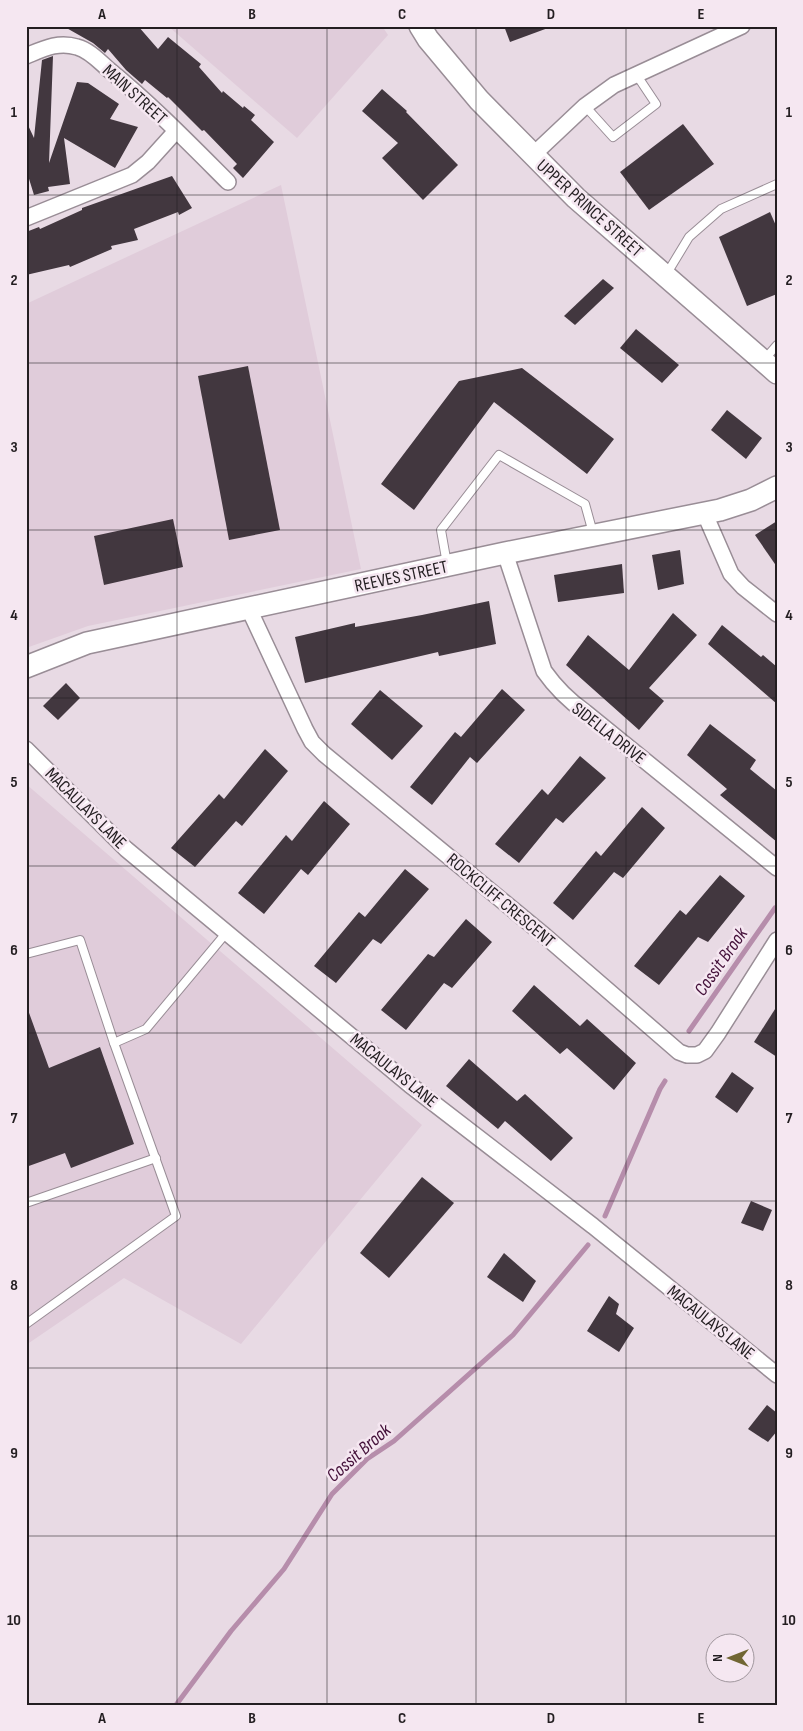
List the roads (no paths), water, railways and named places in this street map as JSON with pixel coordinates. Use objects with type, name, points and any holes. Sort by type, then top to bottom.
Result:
[{"type":"street","name":"UPPER PRINCE STREET","points":[[420,26],[428,39],[479,100],[576,198],[666,275],[772,360]]},
{"type":"street","points":[[533,155],[585,106],[614,85],[742,26]]},
{"type":"street","name":"MAIN STREET","points":[[26,56],[55,45],[81,48],[136,92],[228,182]]},
{"type":"street","points":[[26,218],[132,175],[148,162],[176,131]]},
{"type":"street","name":"REEVES STREET","points":[[26,667],[87,642],[505,553],[720,510],[751,500],[777,487]]},
{"type":"street","points":[[704,512],[730,574],[777,614]]},
{"type":"street","name":"SIDELLA DRIVE","points":[[505,553],[544,671],[555,687],[569,701],[777,868]]},
{"type":"street","name":"ROCKCLIFF CRESCENT","points":[[249,609],[312,742],[324,754],[545,936],[679,1052],[687,1055],[697,1055],[705,1051],[777,940]]},
{"type":"street","name":"MACAULAYS LANE","points":[[26,749],[126,849],[410,1085],[593,1226],[777,1375]]},
{"type":"lane","points":[[585,106],[613,137],[656,104],[636,74]]},
{"type":"lane","points":[[666,275],[690,237],[721,209],[777,184]]},
{"type":"lane","points":[[447,566],[441,530],[499,455],[585,504],[593,535]]},
{"type":"lane","points":[[114,1043],[146,1029],[227,932]]},
{"type":"lane","points":[[26,954],[80,940],[114,1043],[176,1216],[26,1324]]},
{"type":"lane","points":[[26,1203],[156,1158]]},
{"type":"waterway","name":"Cossit Brook","points":[[689,1031],[775,908]]},
{"type":"waterway","name":"Cossit Brook","points":[[605,1216],[665,1081]]},
{"type":"waterway","name":"Cossit Brook","points":[[176,1705],[231,1631],[284,1569],[332,1494],[367,1459],[394,1441],[513,1335],[588,1245]]}]
